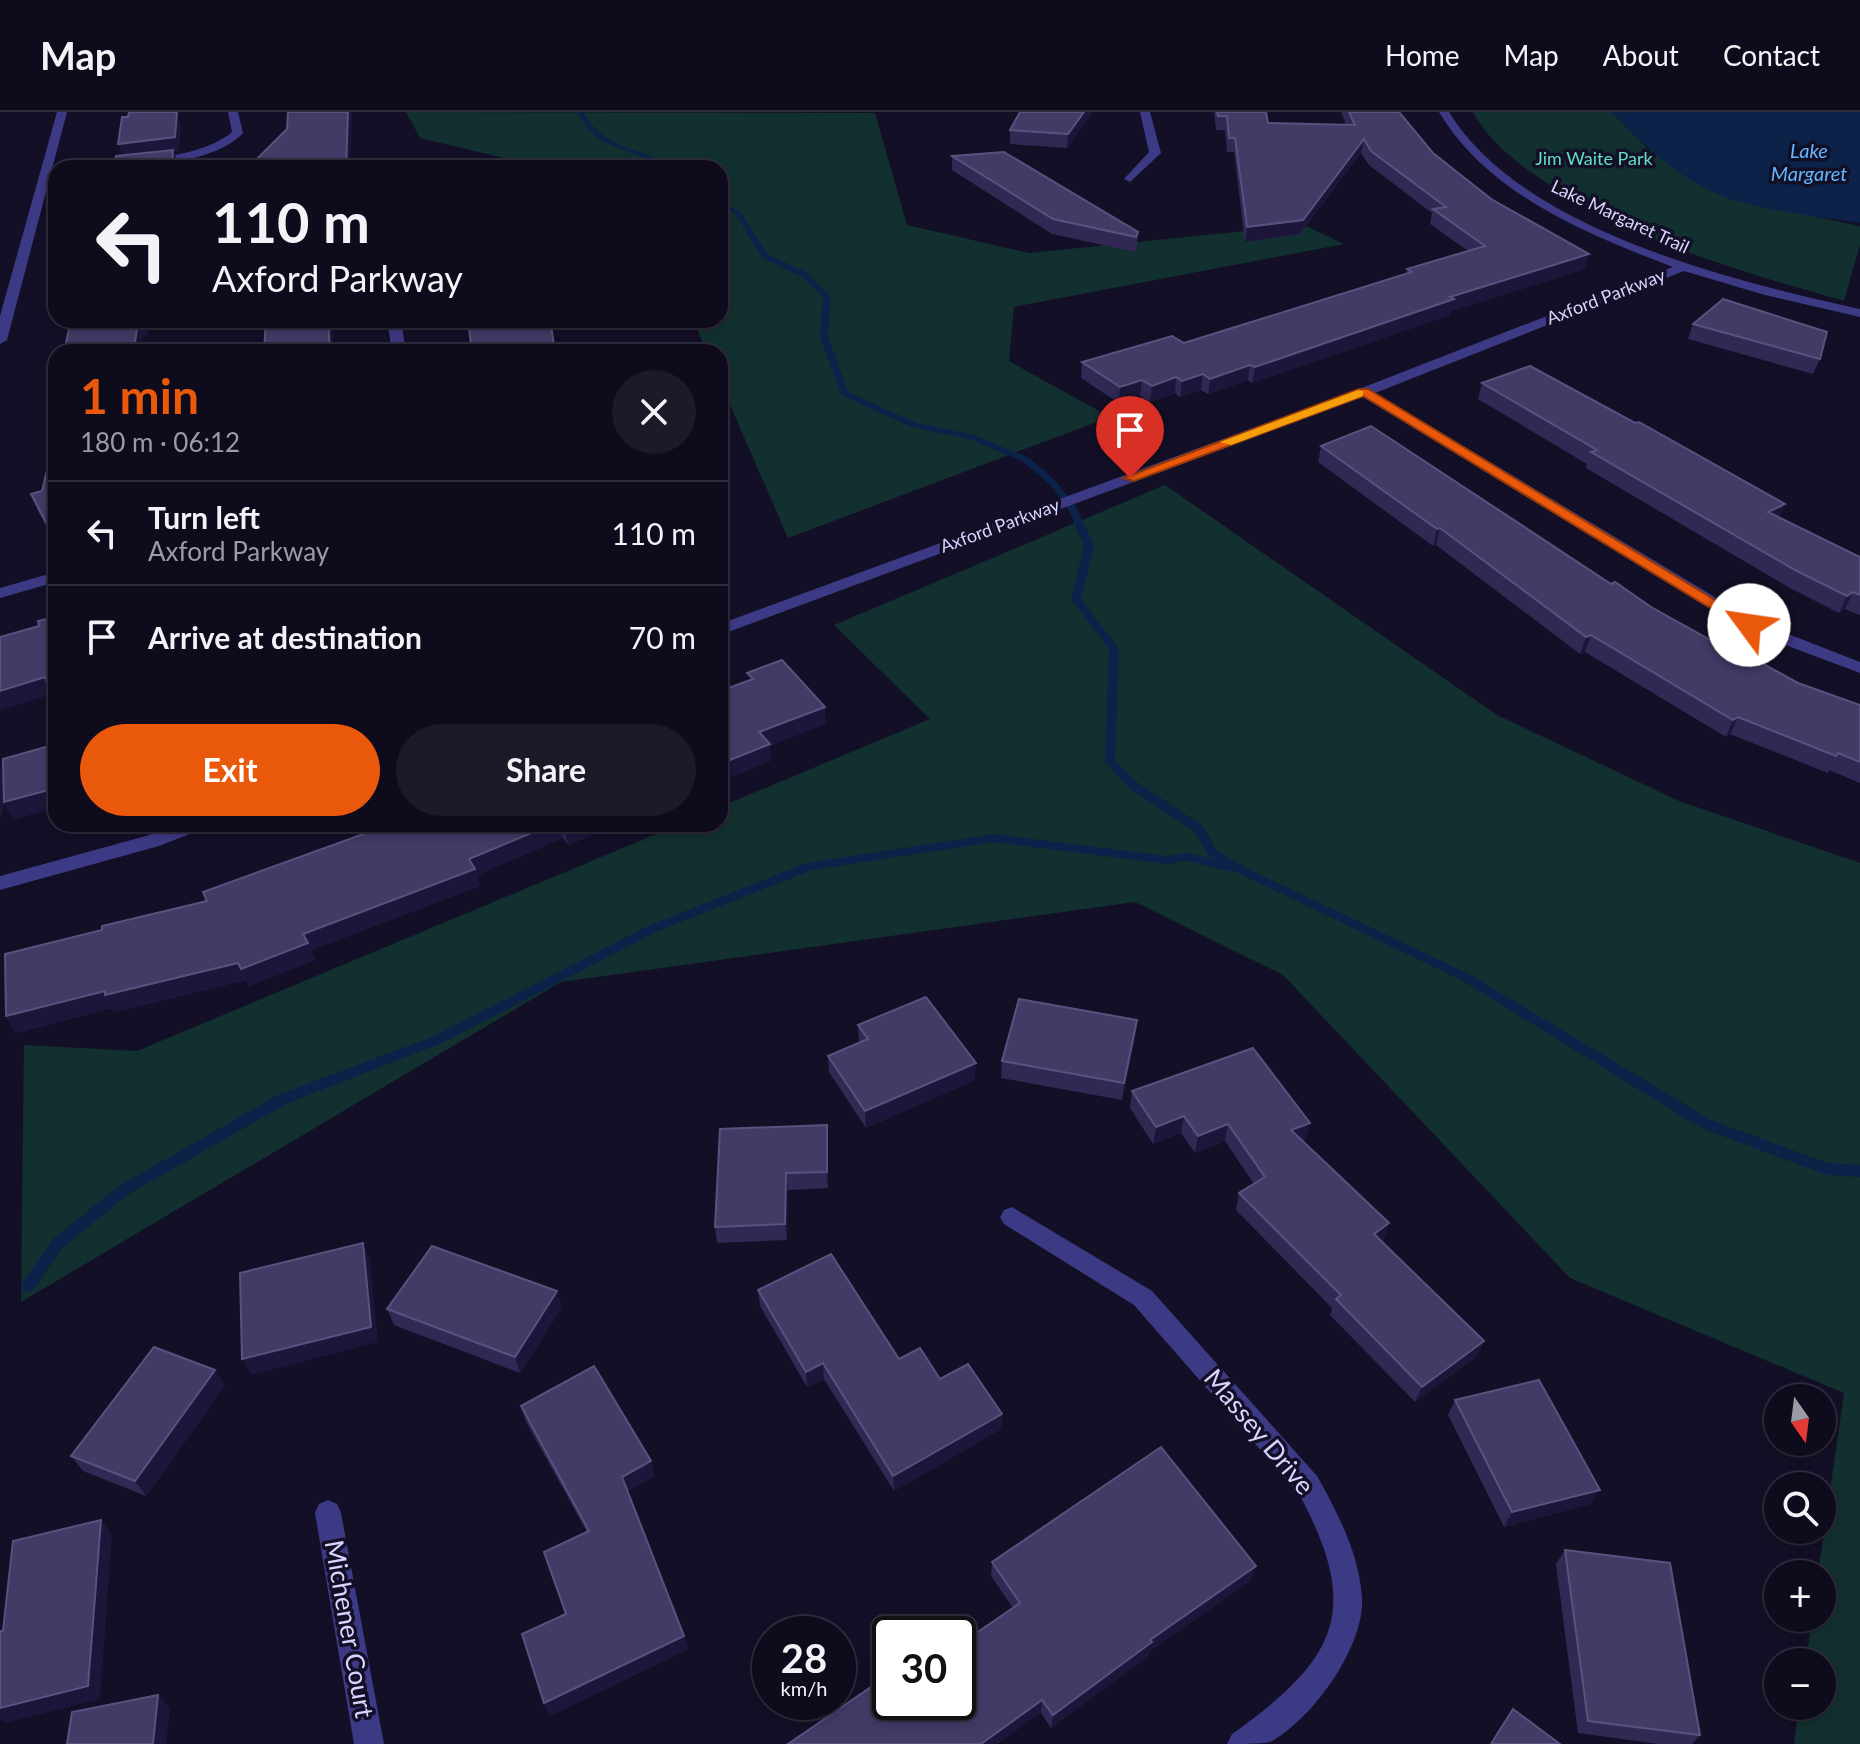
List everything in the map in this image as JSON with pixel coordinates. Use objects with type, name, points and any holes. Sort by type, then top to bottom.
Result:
[{"type":"street","points":[[55,160],[62,112]]},
{"type":"street","points":[[141,160],[189,155],[222,147],[238,133],[233,112]]},
{"type":"street","points":[[1130,179],[1155,153],[1145,112]]},
{"type":"street","name":"Lake Margaret Trail","points":[[1444,112],[1467,145],[1493,169],[1528,194],[1572,218],[1683,267],[1860,313]]},
{"type":"street","points":[[0,340],[48,188]]},
{"type":"street","name":"Axford Parkway","points":[[728,627],[1364,392],[1683,267]]},
{"type":"street","points":[[1364,392],[1749,625],[1860,668]]},
{"type":"street","points":[[0,593],[48,579]]},
{"type":"street","points":[[0,883],[176,832]]},
{"type":"street","name":"Massey Drive","points":[[1012,1217],[1143,1298],[1308,1485],[1328,1521],[1341,1558],[1347,1597],[1342,1636],[1299,1700],[1242,1744]]},
{"type":"street","name":"Michener Court","points":[[328,1513],[369,1744]]},
{"type":"green space","points":[[406,112],[875,113],[907,225],[1029,253],[1304,225],[1344,244],[1014,307],[1009,361],[1110,417],[788,538],[728,400],[728,344],[704,344],[696,328],[728,328],[728,160],[512,160],[420,138]]},
{"type":"green space","name":"Jim Waite Park","points":[[1473,112],[1612,112],[1645,146],[1684,175],[1726,197],[1860,226],[1860,245],[1844,301],[1694,254],[1623,225],[1541,179],[1519,163],[1488,134]]},
{"type":"green space","points":[[1165,485],[1497,715],[1679,801],[1860,863],[1860,1744],[1794,1744],[1797,1720],[1836,1720],[1836,1648],[1808,1648],[1810,1632],[1836,1632],[1836,1560],[1820,1560],[1822,1544],[1836,1544],[1836,1472],[1833,1472],[1844,1393],[1836,1390],[1836,1384],[1823,1384],[1570,1278],[1283,975],[1135,902],[561,982],[21,1302],[24,1045],[137,1051],[661,832],[728,832],[728,804],[930,719],[834,625]]},
{"type":"water","name":"Lake Margaret","points":[[1612,112],[1860,112],[1860,223],[1756,206],[1709,190],[1664,161]]},
{"type":"building","points":[[129,112],[177,112],[175,137],[118,144],[122,117],[128,117]]},
{"type":"building","points":[[288,112],[348,112],[346,160],[256,160],[287,129]]},
{"type":"building","points":[[1020,112],[1084,112],[1068,134],[1010,130]]},
{"type":"building","points":[[1217,112],[1266,112],[1268,123],[1355,125],[1349,112],[1399,112],[1433,153],[1491,199],[1589,254],[1450,297],[1454,299],[1255,367],[1250,365],[1210,379],[1203,374],[1182,381],[1176,377],[1152,386],[1142,380],[1120,387],[1082,362],[1172,336],[1184,343],[1485,246],[1433,209],[1446,207],[1371,151],[1364,139],[1303,220],[1247,227],[1235,138],[1229,138],[1227,116],[1218,116]]},
{"type":"building","points":[[173,150],[172,160],[115,160],[116,156]]},
{"type":"building","points":[[1004,152],[1138,232],[1136,237],[1053,219],[952,156]]},
{"type":"building","points":[[1723,299],[1827,332],[1820,359],[1693,324]]},
{"type":"building","points":[[69,328],[137,328],[135,344],[66,344]]},
{"type":"building","points":[[266,328],[328,328],[330,344],[264,344]]},
{"type":"building","points":[[469,328],[551,328],[554,344],[471,344]]},
{"type":"building","points":[[1530,366],[1635,423],[1639,422],[1785,504],[1768,512],[1860,557],[1860,595],[1853,592],[1847,596],[1795,570],[1591,452],[1597,450],[1482,383]]},
{"type":"building","points":[[1371,426],[1651,607],[1734,653],[1738,650],[1798,683],[1860,705],[1860,762],[1838,753],[1836,756],[1738,717],[1733,720],[1591,635],[1586,637],[1440,528],[1437,529],[1321,446]]},
{"type":"building","points":[[48,466],[48,526],[31,494],[42,491]]},
{"type":"building","points":[[48,619],[48,685],[45,677],[0,691],[0,637],[39,626],[38,621]]},
{"type":"building","points":[[782,660],[825,707],[759,732],[770,744],[728,761],[728,688],[753,679],[747,673]]},
{"type":"building","points":[[48,746],[48,790],[4,802],[3,759]]},
{"type":"building","points":[[369,832],[534,832],[469,859],[475,869],[303,934],[308,943],[241,969],[238,963],[6,1016],[5,954],[102,930],[102,926],[207,901],[203,892]]},
{"type":"building","points":[[926,997],[976,1063],[865,1111],[828,1056],[868,1039],[858,1025]]},
{"type":"building","points":[[1019,999],[1137,1020],[1124,1083],[1002,1061]]},
{"type":"building","points":[[1253,1048],[1310,1123],[1291,1130],[1389,1223],[1374,1234],[1484,1341],[1422,1387],[1336,1299],[1341,1295],[1239,1193],[1265,1177],[1228,1124],[1198,1136],[1184,1116],[1156,1127],[1132,1091]]},
{"type":"building","points":[[827,1125],[827,1172],[786,1173],[785,1224],[715,1227],[720,1129]]},
{"type":"building","points":[[363,1243],[371,1327],[242,1359],[240,1273]]},
{"type":"building","points":[[432,1246],[557,1291],[515,1357],[387,1309]]},
{"type":"building","points":[[831,1254],[899,1359],[920,1348],[940,1379],[968,1364],[1002,1414],[893,1476],[823,1363],[806,1372],[758,1290]]},
{"type":"building","points":[[154,1347],[215,1370],[135,1481],[71,1456]]},
{"type":"building","points":[[594,1366],[651,1461],[622,1477],[684,1636],[544,1703],[522,1634],[566,1614],[544,1552],[589,1531],[521,1406]]},
{"type":"building","points":[[1539,1380],[1600,1490],[1512,1512],[1455,1400]]},
{"type":"building","points":[[1161,1447],[1256,1566],[1150,1640],[1152,1642],[1053,1715],[1042,1700],[981,1744],[788,1744],[823,1720],[856,1720],[856,1697],[872,1686],[872,1720],[976,1720],[976,1633],[1020,1603],[992,1562]]},
{"type":"building","points":[[101,1520],[88,1686],[0,1708],[0,1631],[3,1631],[13,1541]]},
{"type":"building","points":[[1565,1550],[1670,1563],[1700,1735],[1588,1721]]},
{"type":"building","points":[[158,1695],[153,1744],[67,1744],[72,1712]]},
{"type":"building","points":[[1513,1709],[1560,1744],[1491,1744]]},
{"type":"waterway","points":[[580,112],[588,126],[608,143],[654,160]]},
{"type":"waterway","points":[[728,208],[739,213],[764,255],[805,275],[827,297],[824,336],[844,393],[914,425],[971,437],[1026,460],[1052,482],[1071,506],[1089,546],[1076,599],[1114,649],[1110,762],[1134,786],[1199,829],[1212,852],[1240,870],[1467,978],[1706,1124],[1827,1169],[1860,1171]]},
{"type":"waterway","points":[[28,1286],[57,1244],[124,1190],[283,1099],[437,1040],[652,929],[810,866],[994,838],[1166,860],[1189,857],[1228,867]]},
{"type":"slow traffic","points":[[1227,442],[1358,394]]},
{"type":"route","points":[[1130,478],[1364,392],[1749,625]]}]
